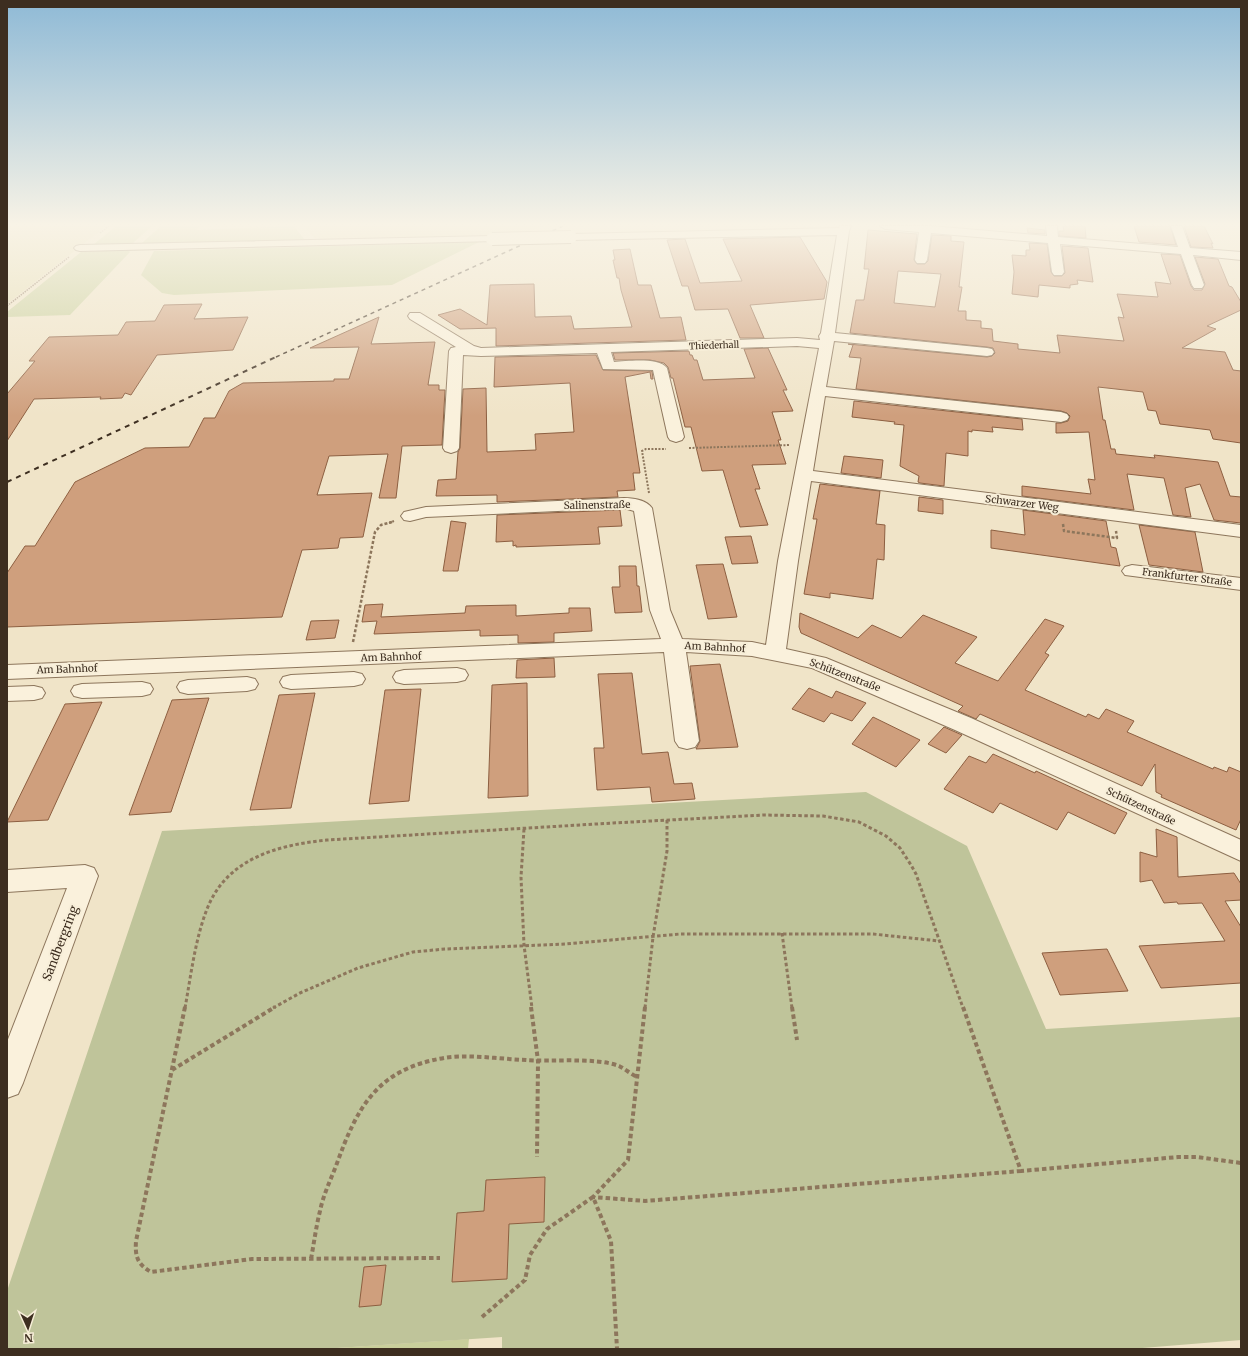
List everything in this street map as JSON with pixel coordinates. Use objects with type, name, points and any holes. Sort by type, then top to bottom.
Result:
[{"type":"street","points":[[775,653],[788,561],[834,289]]},
{"type":"street","name":"Thiederhall","points":[[415,316],[468,349],[481,352],[826,341],[987,352]]},
{"type":"street","points":[[603,348],[608,366],[652,365],[660,368],[677,445]]},
{"type":"street","points":[[451,448],[456,350],[481,352]]},
{"type":"street","points":[[818,391],[1061,417]]},
{"type":"street","name":"Schwarzer Weg","points":[[803,475],[1241,530]]},
{"type":"street","name":"Salinenstraße","points":[[410,516],[426,512],[508,508],[627,503],[640,506],[644,510],[660,610],[674,645],[687,741]]},
{"type":"street","name":"Frankfurter Straße","points":[[1132,571],[1241,584]]},
{"type":"street","name":"Am Bahnhof","points":[[14,672],[329,660],[352,669],[430,666],[674,645],[752,649],[775,653]]},
{"type":"street","name":"Schützenstraße","points":[[775,653],[818,663],[963,724],[1241,852]]},
{"type":"street","points":[[324,680],[329,660]]},
{"type":"street","points":[[220,685],[228,663]]},
{"type":"street","points":[[404,678],[430,666],[457,675]]},
{"type":"street","points":[[113,690],[124,667]]},
{"type":"street","points":[[291,682],[324,680],[352,669]]},
{"type":"street","points":[[14,672],[7,694],[34,693]]},
{"type":"street","points":[[188,687],[247,684]]},
{"type":"street","points":[[82,691],[142,689]]},
{"type":"street","name":"Sandbergring","points":[[7,881],[85,876],[7,1083]]},
{"type":"path","points":[[7,306],[28,289]]},
{"type":"path","points":[[640,506],[648,499],[649,495],[642,451],[646,449],[677,445],[808,446]]},
{"type":"path","points":[[352,669],[375,532],[381,525],[410,516]]},
{"type":"path","points":[[440,1258],[311,1260],[252,1259],[151,1272],[140,1266],[136,1255],[136,1241],[198,942],[207,911],[211,899],[232,873],[248,861],[271,850],[285,845],[304,842],[667,820],[798,815],[840,818],[873,827],[886,835],[901,848],[916,874],[1022,1171]]},
{"type":"path","points":[[482,1317],[525,1280],[530,1255],[536,1244],[548,1229],[594,1197],[628,1160],[653,937],[667,851],[667,820]]},
{"type":"path","points":[[524,829],[521,877],[524,945],[538,1061],[537,1157]]},
{"type":"path","points":[[172,1070],[274,1007],[328,980],[385,959],[413,952],[446,949],[565,944],[680,934],[873,934],[939,941]]},
{"type":"path","points":[[782,934],[797,1040]]},
{"type":"path","points":[[311,1260],[320,1210],[346,1137],[360,1109],[376,1090],[398,1073],[424,1063],[445,1058],[471,1057],[538,1061],[589,1061],[618,1066],[637,1077]]},
{"type":"path","points":[[594,1197],[645,1201],[1178,1157],[1241,1163]]},
{"type":"path","points":[[594,1197],[612,1241],[618,1349]]},
{"type":"shaded area","points":[[7,289],[26,289],[7,304]]},
{"type":"green space","points":[[35,289],[94,289],[70,315],[7,317],[7,312]]},
{"type":"green space","points":[[158,289],[299,289],[174,295],[162,293]]},
{"type":"green space","points":[[866,792],[967,846],[1046,1029],[1241,1017],[1241,1340],[1130,1349],[502,1349],[502,1337],[322,1349],[7,1349],[7,1291],[162,831]]},
{"type":"green space","points":[[469,1339],[468,1349],[322,1349]]},
{"type":"building","points":[[490,289],[534,289],[535,317],[571,316],[574,329],[632,327],[621,290],[652,289],[660,318],[681,317],[686,340],[496,346],[496,328],[460,329],[438,315],[460,309],[487,325]]},
{"type":"building","points":[[689,289],[826,289],[824,299],[750,305],[764,338],[740,338],[728,309],[695,310]]},
{"type":"building","points":[[866,289],[896,289],[894,303],[935,307],[938,289],[962,289],[958,311],[966,311],[966,320],[981,321],[981,328],[992,329],[993,341],[1018,344],[1018,349],[1060,353],[1057,335],[1124,341],[1118,317],[1124,318],[1117,294],[1158,297],[1156,289],[1233,289],[1241,302],[1241,310],[1207,326],[1216,329],[1182,348],[1225,352],[1233,370],[1241,371],[1241,443],[1213,439],[1210,430],[1160,424],[1156,411],[1148,410],[1143,392],[1098,387],[1103,420],[1105,420],[1111,449],[1115,449],[1116,454],[1155,458],[1154,455],[1218,462],[1230,496],[1241,497],[1241,523],[1214,520],[1200,484],[1185,488],[1191,517],[1173,515],[1164,478],[1127,474],[1134,510],[1022,496],[1022,486],[1091,494],[1088,479],[1095,480],[1089,432],[1056,433],[1056,423],[1068,421],[1070,416],[1061,411],[856,389],[861,358],[849,357],[853,345],[848,344],[987,357],[992,356],[995,353],[993,348],[987,347],[850,333],[856,300],[864,300]]},
{"type":"building","points":[[1012,289],[1039,289],[1038,297],[1012,294]]},
{"type":"building","points":[[202,304],[194,319],[248,317],[233,350],[157,355],[131,395],[125,393],[122,398],[100,399],[101,397],[34,399],[7,441],[7,394],[35,361],[29,361],[49,337],[118,335],[126,322],[155,321],[164,305]]},
{"type":"building","points":[[379,317],[371,344],[435,342],[428,385],[439,385],[439,390],[445,390],[442,445],[402,446],[396,498],[379,498],[388,454],[329,456],[317,495],[372,493],[363,537],[340,538],[338,548],[302,550],[282,617],[7,627],[7,573],[25,546],[35,546],[75,482],[145,448],[189,447],[204,418],[215,418],[229,391],[243,383],[334,381],[334,379],[349,379],[359,347],[310,348]]},
{"type":"building","points":[[768,348],[787,390],[783,390],[793,411],[772,412],[781,440],[778,440],[786,464],[752,465],[760,489],[755,489],[768,525],[740,527],[723,470],[702,471],[691,427],[685,427],[673,378],[671,378],[668,367],[664,363],[650,360],[615,360],[613,353],[689,351],[694,360],[697,360],[703,380],[755,378],[744,349]]},
{"type":"building","points":[[596,355],[603,370],[652,371],[653,379],[651,379],[650,372],[625,377],[640,473],[633,473],[635,490],[617,491],[618,497],[497,502],[497,495],[436,496],[438,480],[456,479],[458,452],[460,448],[463,389],[486,388],[487,452],[536,450],[535,434],[574,432],[570,383],[494,387],[495,357]]},
{"type":"building","points":[[854,401],[1022,419],[1023,430],[992,427],[993,432],[968,431],[968,456],[946,453],[944,486],[920,483],[918,482],[919,476],[900,466],[904,425],[894,424],[895,422],[852,417]]},
{"type":"building","points":[[844,456],[883,460],[881,478],[841,473]]},
{"type":"building","points":[[820,484],[880,491],[876,524],[885,525],[884,560],[877,559],[873,599],[830,593],[830,598],[804,594],[817,519],[813,519]]},
{"type":"building","points":[[919,497],[943,500],[943,514],[918,511]]},
{"type":"building","points":[[620,510],[622,526],[598,527],[600,544],[516,547],[516,545],[513,546],[513,541],[496,542],[497,515]]},
{"type":"building","points":[[1023,510],[1106,521],[1111,547],[1116,548],[1120,566],[991,548],[991,530],[1025,535]]},
{"type":"building","points":[[451,521],[466,523],[458,571],[443,571]]},
{"type":"building","points":[[1139,525],[1195,532],[1203,572],[1149,565]]},
{"type":"building","points":[[751,536],[758,563],[732,564],[725,537]]},
{"type":"building","points":[[723,564],[737,617],[708,619],[696,565]]},
{"type":"building","points":[[619,566],[636,566],[637,586],[639,586],[642,612],[615,613],[612,587],[620,587]]},
{"type":"building","points":[[383,604],[381,617],[465,613],[466,606],[516,605],[516,616],[569,613],[569,608],[590,608],[592,631],[554,633],[554,642],[518,643],[518,635],[480,636],[480,630],[374,634],[377,621],[362,622],[365,605]]},
{"type":"building","points":[[800,613],[858,638],[872,625],[901,638],[923,615],[977,637],[955,663],[998,681],[1045,619],[1064,626],[1045,653],[1049,655],[1025,690],[1086,717],[1088,714],[1099,719],[1106,709],[1134,721],[1127,732],[1213,769],[1214,767],[1227,772],[1229,767],[1241,772],[1241,819],[1236,830],[1161,797],[1162,795],[1156,792],[1155,764],[1142,786],[980,714],[976,719],[958,711],[963,706],[801,633],[799,627]]},
{"type":"building","points":[[339,620],[335,638],[306,640],[311,621]]},
{"type":"building","points":[[554,658],[555,677],[516,678],[517,660]]},
{"type":"building","points":[[720,664],[738,747],[696,749],[700,741],[690,666]]},
{"type":"building","points":[[632,673],[642,754],[668,752],[674,784],[692,783],[695,799],[652,802],[650,787],[597,790],[594,748],[604,748],[598,674]]},
{"type":"building","points":[[527,683],[528,796],[488,798],[492,685]]},
{"type":"building","points":[[809,688],[832,698],[836,691],[866,703],[852,721],[831,713],[824,722],[792,709]]},
{"type":"building","points":[[421,689],[409,801],[369,804],[385,690]]},
{"type":"building","points":[[315,693],[291,808],[250,810],[279,695]]},
{"type":"building","points":[[209,698],[171,812],[129,815],[172,700]]},
{"type":"building","points":[[102,702],[48,820],[7,822],[65,704]]},
{"type":"building","points":[[873,717],[920,740],[896,767],[852,744]]},
{"type":"building","points":[[944,727],[962,735],[946,753],[928,744]]},
{"type":"building","points":[[993,754],[1035,773],[1036,771],[1127,813],[1115,834],[1068,812],[1057,830],[1000,803],[993,813],[944,789],[969,756],[986,763]]},
{"type":"building","points":[[1156,829],[1177,837],[1178,877],[1234,873],[1241,884],[1241,900],[1225,901],[1241,927],[1241,983],[1161,988],[1139,946],[1225,941],[1202,903],[1164,903],[1152,880],[1140,882],[1140,852],[1157,857]]},
{"type":"building","points":[[1107,949],[1128,991],[1060,995],[1042,953]]},
{"type":"building","points":[[545,1177],[544,1222],[509,1224],[507,1279],[452,1282],[457,1213],[484,1211],[486,1180]]},
{"type":"building","points":[[386,1265],[381,1305],[359,1307],[364,1267]]},
{"type":"railway","points":[[276,357],[424,289]]},
{"type":"railway","points":[[7,482],[278,356]]}]
